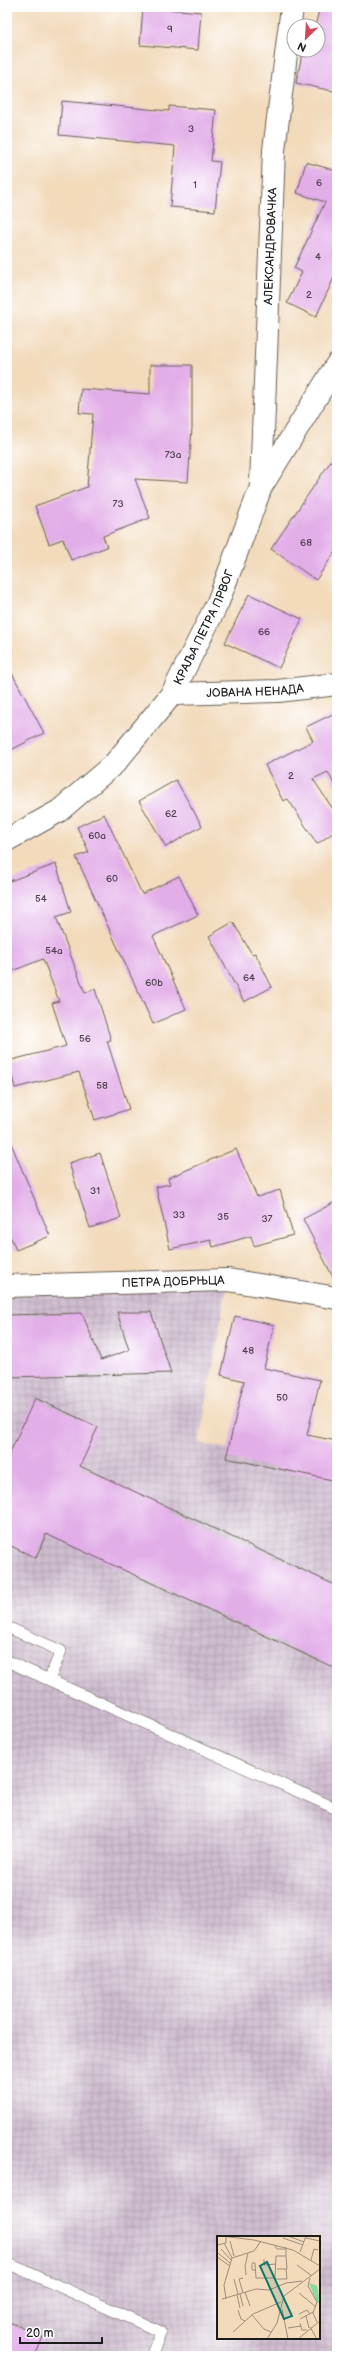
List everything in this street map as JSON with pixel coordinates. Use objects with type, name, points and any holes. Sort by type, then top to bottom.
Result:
[{"type":"street","name":"АЛЕКСАНДРОВАЧКА","points":[[261,487],[274,150],[292,7]]},
{"type":"street","name":"КРАЉА ПЕТРА ПРВОГ","points":[[7,840],[59,811],[115,763],[172,694],[218,602],[261,487],[337,364]]},
{"type":"street","name":"ЈОВАНА НЕНАДА","points":[[172,694],[278,691],[337,684]]},
{"type":"street","name":"ПЕТРА ДОБРЊЦА","points":[[7,1286],[228,1280],[337,1298]]},
{"type":"lane","points":[[7,1627],[61,1650],[49,1680]]},
{"type":"lane","points":[[7,1661],[337,1809]]},
{"type":"lane","points":[[7,2263],[161,2332],[151,2356]]},
{"type":"shaded area","points":[[228,1280],[199,1443],[337,1472],[337,2356],[7,2356],[7,1286]]},
{"type":"building","points":[[143,7],[201,12],[198,50],[140,45]]},
{"type":"building","points":[[320,7],[337,7],[337,92],[296,83],[301,58],[326,58],[326,18],[317,18]]},
{"type":"building","points":[[62,101],[169,111],[169,106],[216,110],[211,161],[220,162],[215,211],[170,207],[175,146],[59,135]]},
{"type":"building","points":[[306,162],[337,171],[337,271],[316,317],[287,303],[302,272],[294,268],[325,202],[297,193]]},
{"type":"building","points":[[150,365],[192,365],[192,428],[188,482],[135,479],[150,518],[103,536],[107,547],[71,560],[63,539],[49,544],[35,506],[87,487],[93,414],[79,413],[81,389],[150,394]]},
{"type":"building","points":[[337,452],[337,549],[316,580],[271,549]]},
{"type":"building","points":[[249,594],[302,619],[279,668],[225,643]]},
{"type":"building","points":[[7,664],[44,733],[7,752]]},
{"type":"building","points":[[337,712],[337,790],[328,772],[313,779],[337,815],[337,830],[317,844],[288,799],[283,801],[265,765],[313,741],[306,727]]},
{"type":"building","points":[[176,780],[202,826],[166,847],[139,801]]},
{"type":"building","points":[[104,814],[142,894],[179,876],[198,915],[153,936],[186,1009],[153,1024],[76,857],[89,852],[77,827]]},
{"type":"building","points":[[56,864],[71,912],[56,917],[85,993],[95,989],[111,1040],[107,1041],[129,1109],[95,1120],[79,1072],[15,1088],[8,1061],[66,1046],[52,1003],[59,1001],[43,959],[7,973],[7,882]]},
{"type":"building","points":[[233,922],[252,954],[255,953],[272,987],[244,1002],[209,936]]},
{"type":"building","points":[[7,1134],[50,1236],[16,1250],[7,1229]]},
{"type":"building","points":[[236,1149],[257,1197],[280,1190],[293,1235],[254,1246],[251,1236],[213,1247],[211,1240],[170,1249],[156,1187],[170,1184],[168,1178]]},
{"type":"building","points":[[100,1153],[121,1218],[90,1228],[69,1163]]},
{"type":"building","points":[[337,1201],[337,1285],[303,1219]]},
{"type":"building","points":[[117,1312],[151,1312],[171,1373],[7,1377],[7,1315],[82,1313],[101,1360],[129,1350]]},
{"type":"building","points":[[235,1316],[274,1325],[264,1368],[320,1380],[307,1435],[337,1441],[337,1481],[226,1458],[244,1381],[221,1375]]},
{"type":"building","points":[[35,1398],[98,1427],[80,1466],[337,1586],[337,1669],[46,1534],[36,1558],[7,1544],[7,1459]]},
{"type":"building","points":[[7,2321],[43,2337],[35,2356],[7,2356]]}]
